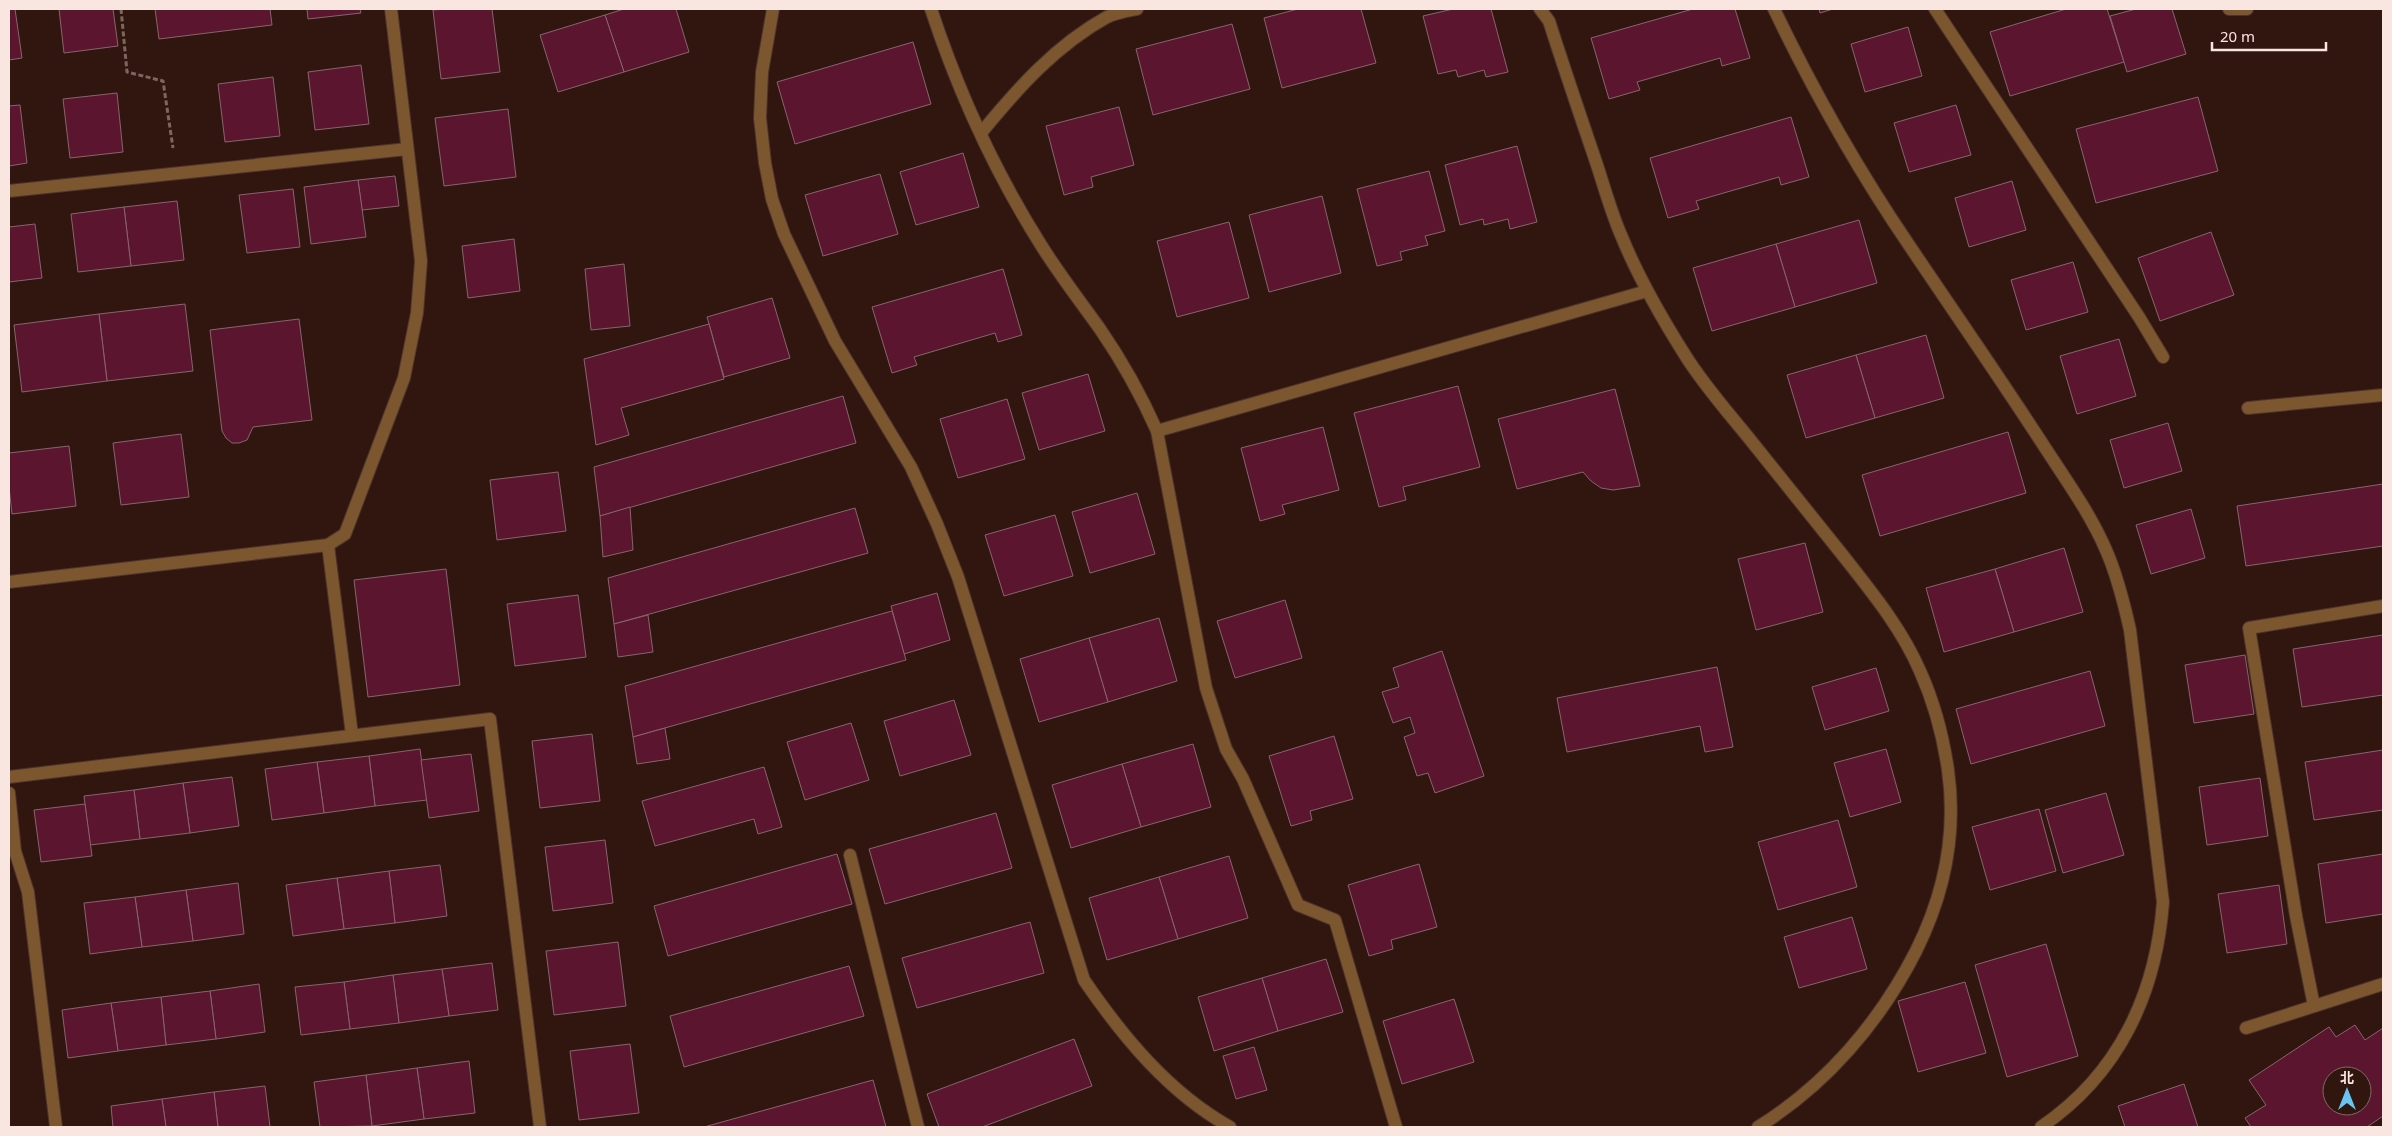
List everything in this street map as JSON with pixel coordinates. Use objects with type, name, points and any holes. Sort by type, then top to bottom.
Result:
[{"type":"street","points":[[9,582],[328,545],[345,534],[404,378],[413,332],[421,261],[391,9]]},
{"type":"street","points":[[773,9],[762,72],[760,118],[765,163],[772,200],[784,234],[835,341],[911,467],[937,524],[958,577],[1084,980],[1113,1022],[1147,1060],[1184,1094],[1230,1127]]},
{"type":"street","points":[[931,9],[961,89],[1014,200],[1040,245],[1100,329],[1142,397],[1157,431],[1206,688],[1214,716],[1226,749],[1243,779],[1298,905],[1335,920],[1396,1127]]},
{"type":"street","points":[[981,133],[1011,96],[1045,62],[1109,16],[1136,9]]},
{"type":"street","points":[[1540,9],[1549,21],[1621,235],[1648,291],[1687,358],[1724,407],[1878,598],[1920,669],[1934,707],[1944,745],[1950,783],[1951,823],[1946,867],[1940,893],[1928,926],[1888,1000],[1859,1039],[1826,1074],[1796,1101],[1758,1127]]},
{"type":"street","points":[[1774,9],[1801,66],[1903,236],[1980,347],[2089,516],[2106,550],[2120,589],[2128,621],[2163,902],[2161,933],[2147,992],[2130,1028],[2097,1078],[2058,1116],[2041,1127]]},
{"type":"street","points":[[1935,9],[2139,317],[2162,357]]},
{"type":"street","points":[[2230,9],[2247,9]]},
{"type":"street","points":[[9,191],[407,150]]},
{"type":"street","points":[[1157,431],[1648,291]]},
{"type":"street","points":[[2248,408],[2383,395]]},
{"type":"street","points":[[328,545],[352,735]]},
{"type":"street","points":[[2314,1006],[2296,916],[2249,628],[2383,606]]},
{"type":"street","points":[[9,777],[490,719],[540,1127]]},
{"type":"street","points":[[9,793],[16,851],[28,892],[56,1127]]},
{"type":"street","points":[[850,855],[918,1127]]},
{"type":"street","points":[[2246,1028],[2383,984]]},
{"type":"path","points":[[121,9],[127,72],[162,81],[177,174]]},
{"type":"building","points":[[9,9],[15,9],[22,58],[9,60]]},
{"type":"building","points":[[59,9],[113,9],[118,46],[64,53]]},
{"type":"building","points":[[155,9],[270,9],[272,25],[159,39]]},
{"type":"building","points":[[307,9],[360,9],[361,13],[308,19]]},
{"type":"building","points":[[492,9],[500,72],[441,79],[433,10]]},
{"type":"building","points":[[624,9],[676,9],[689,52],[624,72],[605,15]]},
{"type":"building","points":[[1298,9],[1361,9],[1376,63],[1282,88],[1264,18]]},
{"type":"building","points":[[1453,9],[1491,9],[1508,72],[1486,77],[1484,70],[1458,77],[1456,70],[1438,74],[1423,16]]},
{"type":"building","points":[[1693,9],[1735,9],[1750,58],[1722,66],[1720,58],[1637,82],[1640,90],[1609,99],[1591,38]]},
{"type":"building","points":[[1819,9],[1833,9],[1820,13]]},
{"type":"building","points":[[2066,9],[2107,9],[2124,62],[2010,96],[1990,32]]},
{"type":"building","points":[[2136,9],[2172,9],[2186,54],[2127,72],[2110,16]]},
{"type":"building","points":[[605,15],[624,72],[558,92],[540,35]]},
{"type":"building","points":[[1232,24],[1250,89],[1153,115],[1136,49]]},
{"type":"building","points":[[1908,27],[1922,76],[1865,92],[1851,44]]},
{"type":"building","points":[[913,42],[931,104],[795,144],[777,82]]},
{"type":"building","points":[[361,65],[369,124],[315,130],[308,72]]},
{"type":"building","points":[[273,77],[280,136],[225,142],[218,84]]},
{"type":"building","points":[[117,93],[123,152],[70,158],[63,99]]},
{"type":"building","points":[[2198,97],[2218,171],[2096,203],[2076,129]]},
{"type":"building","points":[[20,105],[27,163],[9,166],[9,106]]},
{"type":"building","points":[[1956,105],[1971,155],[1909,172],[1894,123]]},
{"type":"building","points":[[1119,107],[1134,165],[1091,177],[1093,187],[1064,195],[1046,126]]},
{"type":"building","points":[[508,109],[516,177],[444,186],[435,118]]},
{"type":"building","points":[[1791,117],[1809,177],[1781,185],[1779,177],[1696,201],[1699,209],[1668,218],[1650,158]]},
{"type":"building","points":[[1517,146],[1537,222],[1510,229],[1508,219],[1484,225],[1483,219],[1460,225],[1445,165]]},
{"type":"building","points":[[963,153],[979,207],[916,225],[900,172]]},
{"type":"building","points":[[1429,171],[1445,231],[1425,236],[1428,245],[1400,252],[1402,260],[1377,266],[1357,189]]},
{"type":"building","points":[[880,174],[898,234],[823,256],[805,195]]},
{"type":"building","points":[[395,176],[399,206],[362,210],[358,180]]},
{"type":"building","points":[[358,180],[366,237],[311,244],[304,187]]},
{"type":"building","points":[[2012,181],[2026,230],[1969,247],[1955,198]]},
{"type":"building","points":[[293,189],[300,247],[247,253],[239,195]]},
{"type":"building","points":[[1322,196],[1341,273],[1269,292],[1249,215]]},
{"type":"building","points":[[177,201],[184,260],[131,266],[124,207]]},
{"type":"building","points":[[124,207],[131,266],[78,272],[71,214]]},
{"type":"building","points":[[1859,220],[1877,283],[1795,307],[1776,244]]},
{"type":"building","points":[[1229,222],[1249,298],[1177,317],[1157,241]]},
{"type":"building","points":[[35,224],[42,278],[9,282],[9,227]]},
{"type":"building","points":[[2211,232],[2234,295],[2160,321],[2138,258]]},
{"type":"building","points":[[514,239],[520,291],[468,298],[462,246]]},
{"type":"building","points":[[1776,244],[1795,307],[1712,331],[1693,268]]},
{"type":"building","points":[[2073,262],[2088,312],[2026,330],[2011,280]]},
{"type":"building","points":[[624,264],[630,326],[591,330],[585,269]]},
{"type":"building","points":[[1003,269],[1022,335],[998,342],[995,333],[914,357],[917,365],[892,373],[872,307]]},
{"type":"building","points":[[772,298],[790,358],[724,377],[707,317]]},
{"type":"building","points":[[185,304],[193,371],[107,381],[99,314]]},
{"type":"building","points":[[99,314],[107,381],[22,392],[14,325]]},
{"type":"building","points":[[299,319],[312,420],[253,427],[247,440],[232,443],[222,431],[210,330]]},
{"type":"building","points":[[709,324],[724,379],[621,408],[629,435],[596,445],[584,359]]},
{"type":"building","points":[[1926,335],[1944,398],[1875,418],[1856,355]]},
{"type":"building","points":[[2119,339],[2136,396],[2077,414],[2060,356]]},
{"type":"building","points":[[1856,355],[1875,418],[1806,438],[1787,375]]},
{"type":"building","points":[[1088,374],[1105,431],[1039,450],[1022,393]]},
{"type":"building","points":[[1458,386],[1480,467],[1403,487],[1406,500],[1379,507],[1354,413]]},
{"type":"building","points":[[1615,389],[1640,486],[1613,490],[1601,488],[1583,472],[1517,489],[1498,419]]},
{"type":"building","points":[[843,396],[856,443],[600,516],[594,467]]},
{"type":"building","points":[[1007,399],[1025,459],[958,478],[940,419]]},
{"type":"building","points":[[2168,423],[2182,471],[2124,488],[2110,440]]},
{"type":"building","points":[[1323,427],[1339,490],[1282,505],[1285,514],[1260,521],[1241,448]]},
{"type":"building","points":[[2008,432],[2026,493],[1880,536],[1862,475]]},
{"type":"building","points":[[181,434],[189,497],[121,505],[113,443]]},
{"type":"building","points":[[69,446],[76,506],[12,514],[9,487],[9,453]]},
{"type":"building","points":[[558,472],[566,531],[497,540],[490,480]]},
{"type":"building","points":[[2383,484],[2383,546],[2246,566],[2237,506]]},
{"type":"building","points":[[1137,493],[1155,554],[1090,573],[1072,512]]},
{"type":"building","points":[[630,507],[633,550],[603,557],[600,516]]},
{"type":"building","points":[[855,508],[868,553],[614,624],[608,578]]},
{"type":"building","points":[[2191,509],[2205,558],[2151,574],[2136,525]]},
{"type":"building","points":[[1055,515],[1073,576],[1004,596],[985,535]]},
{"type":"building","points":[[1805,543],[1823,612],[1756,630],[1738,559]]},
{"type":"building","points":[[2064,548],[2083,612],[2014,632],[1995,569]]},
{"type":"building","points":[[446,569],[460,685],[368,697],[354,580]]},
{"type":"building","points":[[1995,569],[2014,632],[1944,652],[1926,588]]},
{"type":"building","points":[[937,593],[950,640],[904,654],[891,606]]},
{"type":"building","points":[[578,595],[586,657],[515,666],[507,604]]},
{"type":"building","points":[[1285,600],[1302,658],[1235,678],[1217,621]]},
{"type":"building","points":[[892,611],[906,660],[633,737],[625,686]]},
{"type":"building","points":[[648,615],[653,652],[618,657],[614,624]]},
{"type":"building","points":[[1159,618],[1177,681],[1108,702],[1089,638]]},
{"type":"building","points":[[2383,635],[2383,695],[2302,707],[2293,649]]},
{"type":"building","points":[[1089,638],[1108,702],[1039,722],[1020,659]]},
{"type":"building","points":[[1442,651],[1484,776],[1435,793],[1428,773],[1417,776],[1404,737],[1415,733],[1410,717],[1393,723],[1382,692],[1399,687],[1393,668]]},
{"type":"building","points":[[2245,655],[2254,714],[2194,723],[2185,665]]},
{"type":"building","points":[[1717,667],[1733,747],[1705,752],[1700,726],[1567,752],[1557,698]]},
{"type":"building","points":[[1876,668],[1889,711],[1825,730],[1812,687]]},
{"type":"building","points":[[2090,671],[2105,726],[1971,764],[1956,709]]},
{"type":"building","points":[[954,700],[971,755],[900,776],[884,721]]},
{"type":"building","points":[[851,723],[869,780],[805,800],[787,742]]},
{"type":"building","points":[[665,728],[670,759],[637,764],[633,737]]},
{"type":"building","points":[[592,734],[600,801],[540,808],[532,741]]},
{"type":"building","points":[[1334,736],[1353,799],[1310,811],[1312,820],[1291,826],[1269,756]]},
{"type":"building","points":[[1193,744],[1211,807],[1141,827],[1122,764]]},
{"type":"building","points":[[420,749],[427,800],[375,806],[369,756]]},
{"type":"building","points":[[1886,749],[1901,802],[1850,817],[1834,763]]},
{"type":"building","points":[[2383,750],[2383,810],[2314,820],[2305,762]]},
{"type":"building","points":[[471,754],[479,811],[429,818],[421,760]]},
{"type":"building","points":[[369,756],[375,806],[324,813],[317,762]]},
{"type":"building","points":[[317,762],[324,813],[272,820],[265,769]]},
{"type":"building","points":[[1122,764],[1141,827],[1071,848],[1052,785]]},
{"type":"building","points":[[764,767],[782,827],[758,834],[754,819],[655,846],[642,801]]},
{"type":"building","points":[[232,777],[239,826],[190,833],[183,783]]},
{"type":"building","points":[[2260,778],[2268,836],[2207,845],[2199,787]]},
{"type":"building","points":[[183,783],[190,833],[140,839],[134,790]]},
{"type":"building","points":[[134,790],[140,839],[90,845],[84,796]]},
{"type":"building","points":[[2106,793],[2124,855],[2063,873],[2045,810]]},
{"type":"building","points":[[85,804],[92,856],[41,862],[34,810]]},
{"type":"building","points":[[2039,809],[2056,871],[1990,890],[1972,827]]},
{"type":"building","points":[[996,813],[1012,868],[885,904],[869,849]]},
{"type":"building","points":[[1838,820],[1857,887],[1778,910],[1758,842]]},
{"type":"building","points":[[605,840],[613,903],[553,911],[545,847]]},
{"type":"building","points":[[837,854],[852,904],[668,956],[654,906]]},
{"type":"building","points":[[2383,854],[2383,914],[2326,923],[2318,864]]},
{"type":"building","points":[[1229,856],[1248,918],[1178,939],[1159,877]]},
{"type":"building","points":[[1419,864],[1437,927],[1391,940],[1393,949],[1369,956],[1348,885]]},
{"type":"building","points":[[440,865],[447,916],[395,923],[389,871]]},
{"type":"building","points":[[389,871],[395,923],[344,929],[337,878]]},
{"type":"building","points":[[1159,877],[1178,939],[1107,960],[1089,898]]},
{"type":"building","points":[[337,878],[344,929],[293,936],[286,885]]},
{"type":"building","points":[[238,883],[244,934],[193,941],[186,890]]},
{"type":"building","points":[[2279,885],[2287,944],[2227,953],[2218,894]]},
{"type":"building","points":[[186,890],[193,941],[142,947],[135,897]]},
{"type":"building","points":[[135,897],[142,947],[90,954],[84,903]]},
{"type":"building","points":[[1852,917],[1867,969],[1799,988],[1784,937]]},
{"type":"building","points":[[1030,922],[1044,973],[917,1008],[902,958]]},
{"type":"building","points":[[618,942],[626,1006],[554,1015],[546,951]]},
{"type":"building","points":[[2046,944],[2078,1056],[2007,1077],[1975,965]]},
{"type":"building","points":[[1326,959],[1343,1012],[1278,1031],[1262,978]]},
{"type":"building","points":[[492,963],[498,1010],[449,1016],[442,969]]},
{"type":"building","points":[[849,966],[864,1016],[684,1067],[670,1016]]},
{"type":"building","points":[[442,969],[449,1016],[399,1023],[393,975]]},
{"type":"building","points":[[393,975],[399,1023],[350,1029],[344,982]]},
{"type":"building","points":[[1262,978],[1278,1031],[1214,1051],[1198,997]]},
{"type":"building","points":[[344,982],[350,1029],[301,1035],[295,987]]},
{"type":"building","points":[[1965,982],[1986,1053],[1918,1072],[1898,1001]]},
{"type":"building","points":[[259,984],[265,1032],[216,1039],[210,991]]},
{"type":"building","points":[[210,991],[216,1039],[166,1045],[161,997]]},
{"type":"building","points":[[161,997],[166,1045],[118,1051],[111,1003]]},
{"type":"building","points":[[1454,999],[1474,1062],[1402,1084],[1383,1021]]},
{"type":"building","points":[[111,1003],[118,1051],[68,1058],[62,1010]]},
{"type":"building","points":[[2355,1025],[2365,1040],[2383,1028],[2383,1116],[2367,1127],[2251,1127],[2245,1118],[2266,1105],[2249,1080],[2329,1027],[2336,1037]]},
{"type":"building","points":[[1074,1039],[1092,1086],[982,1127],[939,1127],[927,1094]]},
{"type":"building","points":[[630,1044],[639,1113],[579,1120],[570,1051]]},
{"type":"building","points":[[1254,1047],[1267,1090],[1236,1099],[1223,1056]]},
{"type":"building","points":[[469,1061],[475,1113],[424,1119],[417,1068]]},
{"type":"building","points":[[417,1068],[424,1119],[372,1126],[366,1075]]},
{"type":"building","points":[[366,1075],[372,1126],[320,1127],[314,1082]]},
{"type":"building","points":[[873,1080],[886,1127],[704,1127]]},
{"type":"building","points":[[2184,1084],[2198,1127],[2125,1127],[2118,1106]]},
{"type":"building","points":[[265,1086],[270,1127],[218,1127],[214,1092]]},
{"type":"building","points":[[214,1092],[218,1127],[166,1127],[162,1099]]},
{"type":"building","points":[[162,1099],[166,1127],[113,1127],[111,1106]]}]
